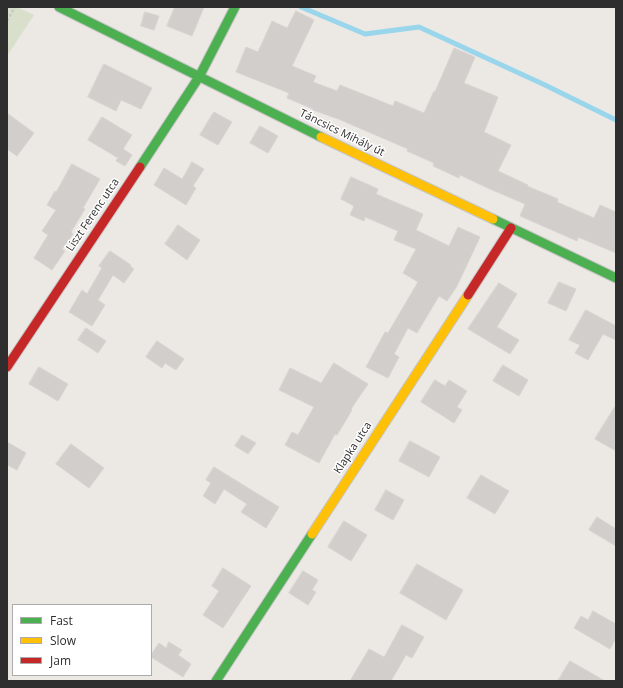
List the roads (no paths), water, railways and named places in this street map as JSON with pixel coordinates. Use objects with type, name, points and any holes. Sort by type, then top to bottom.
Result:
[{"type":"street","name":"Táncsics Mihály út","points":[[58,7],[199,77],[616,278]]},
{"type":"street","name":"Liszt Ferenc utca","points":[[7,367],[199,77],[235,7]]},
{"type":"street","name":"Klapka utca","points":[[216,681],[510,228]]},
{"type":"waterway","points":[[301,7],[365,34],[419,27],[545,85],[616,120]]}]
